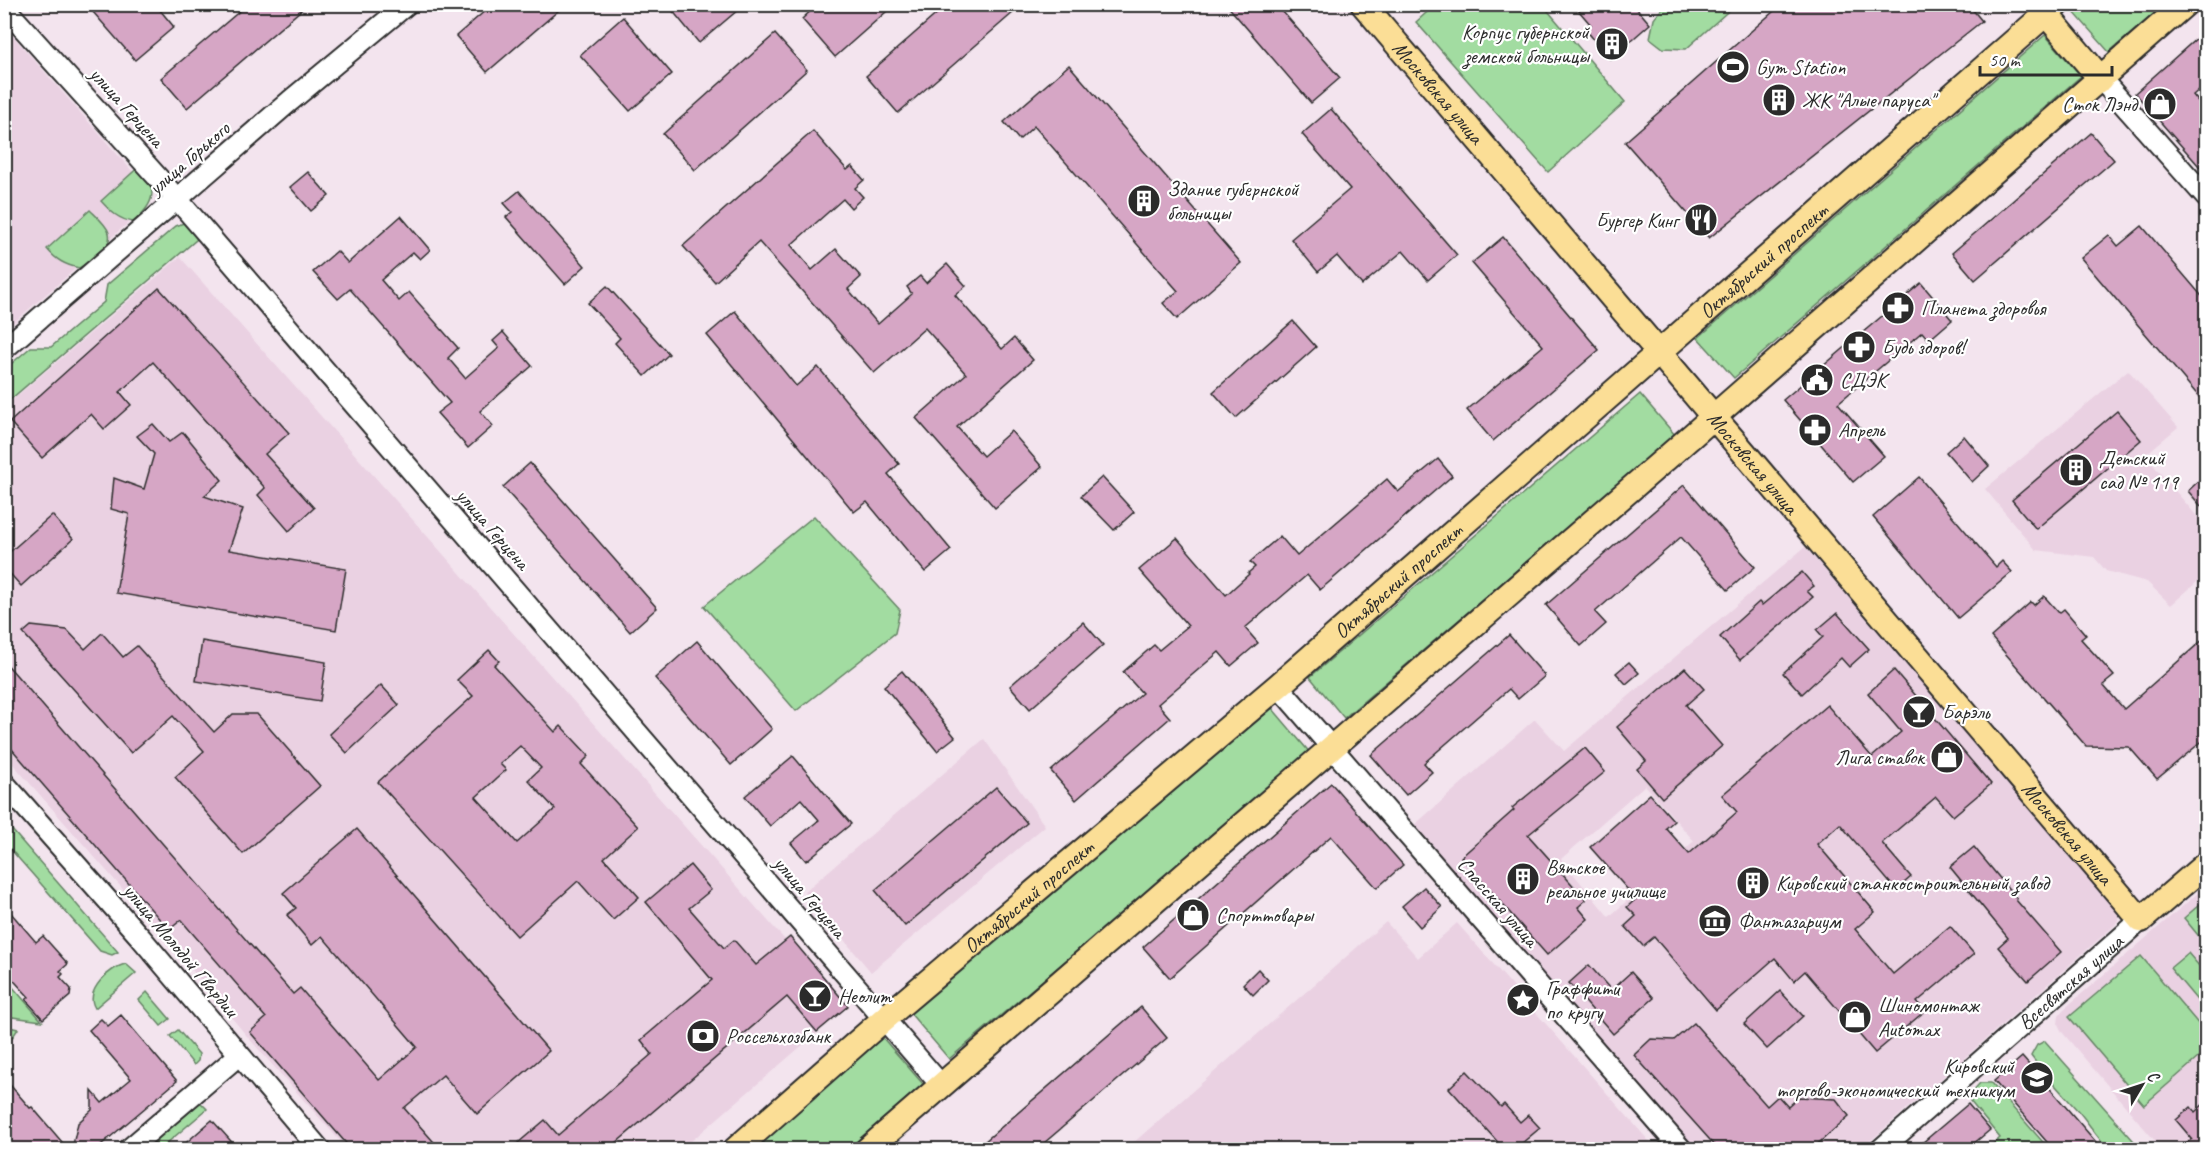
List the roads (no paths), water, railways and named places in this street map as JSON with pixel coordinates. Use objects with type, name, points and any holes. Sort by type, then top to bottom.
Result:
[{"type":"main road","name":"Московская улица","points":[[1363,4],[2141,920]]},
{"type":"main road","points":[[867,1149],[1714,416],[2185,4]]},
{"type":"main road","name":"Октябрьский проспект","points":[[735,1149],[884,1019],[1278,686],[1659,353],[2047,8]]},
{"type":"main road","points":[[2047,8],[2101,79]]},
{"type":"main road","name":"Всесвятская улица","points":[[2141,920],[2206,864]]},
{"type":"street","name":"улица Горького","points":[[4,349],[290,101],[407,4]]},
{"type":"street","name":"улица Герцена","points":[[4,7],[178,200],[941,1085]]},
{"type":"street","points":[[2101,79],[2206,197]]},
{"type":"street","name":"Спасская улица","points":[[1278,686],[1682,1149]]},
{"type":"street","name":"улица Молодой Гвардии","points":[[4,783],[160,960],[320,1149]]},
{"type":"street","name":"Всесвятская улица","points":[[1880,1149],[2141,920]]},
{"type":"street","points":[[128,1149],[239,1055]]},
{"type":"place","name":"Корпус губернской земской больницы","points":[[1612,44]]},
{"type":"place","name":"Gym Station","points":[[1733,67]]},
{"type":"place","name":"ЖК \"Алые паруса\"","points":[[1779,100]]},
{"type":"place","name":"Сток Лэнд","points":[[2160,104]]},
{"type":"place","name":"Здание губернской больницы","points":[[1144,201]]},
{"type":"place","name":"Бургер Кинг","points":[[1701,220]]},
{"type":"place","name":"Планета здоровья","points":[[1898,308]]},
{"type":"place","name":"Будь здоров!","points":[[1859,347]]},
{"type":"place","name":"СДЭК","points":[[1817,380]]},
{"type":"place","name":"Апрель","points":[[1815,430]]},
{"type":"place","name":"Детский сад № 119","points":[[2076,470]]},
{"type":"place","name":"Барэль","points":[[1919,712]]},
{"type":"place","name":"Лига ставок","points":[[1947,757]]},
{"type":"place","name":"Вятское реальное училище","points":[[1523,879]]},
{"type":"place","name":"Кировский станкостроительный завод","points":[[1753,883]]},
{"type":"place","name":"Спорттовары","points":[[1193,915]]},
{"type":"place","name":"Фантазариум","points":[[1715,921]]},
{"type":"place","name":"Неолит","points":[[815,996]]},
{"type":"place","name":"Граффити по кругу","points":[[1523,1000]]},
{"type":"place","name":"Шиномонтаж Automax","points":[[1855,1017]]},
{"type":"place","name":"Россельхозбанк","points":[[703,1036]]},
{"type":"place","name":"Кировский торгово-экономический техникум","points":[[2037,1078]]}]
